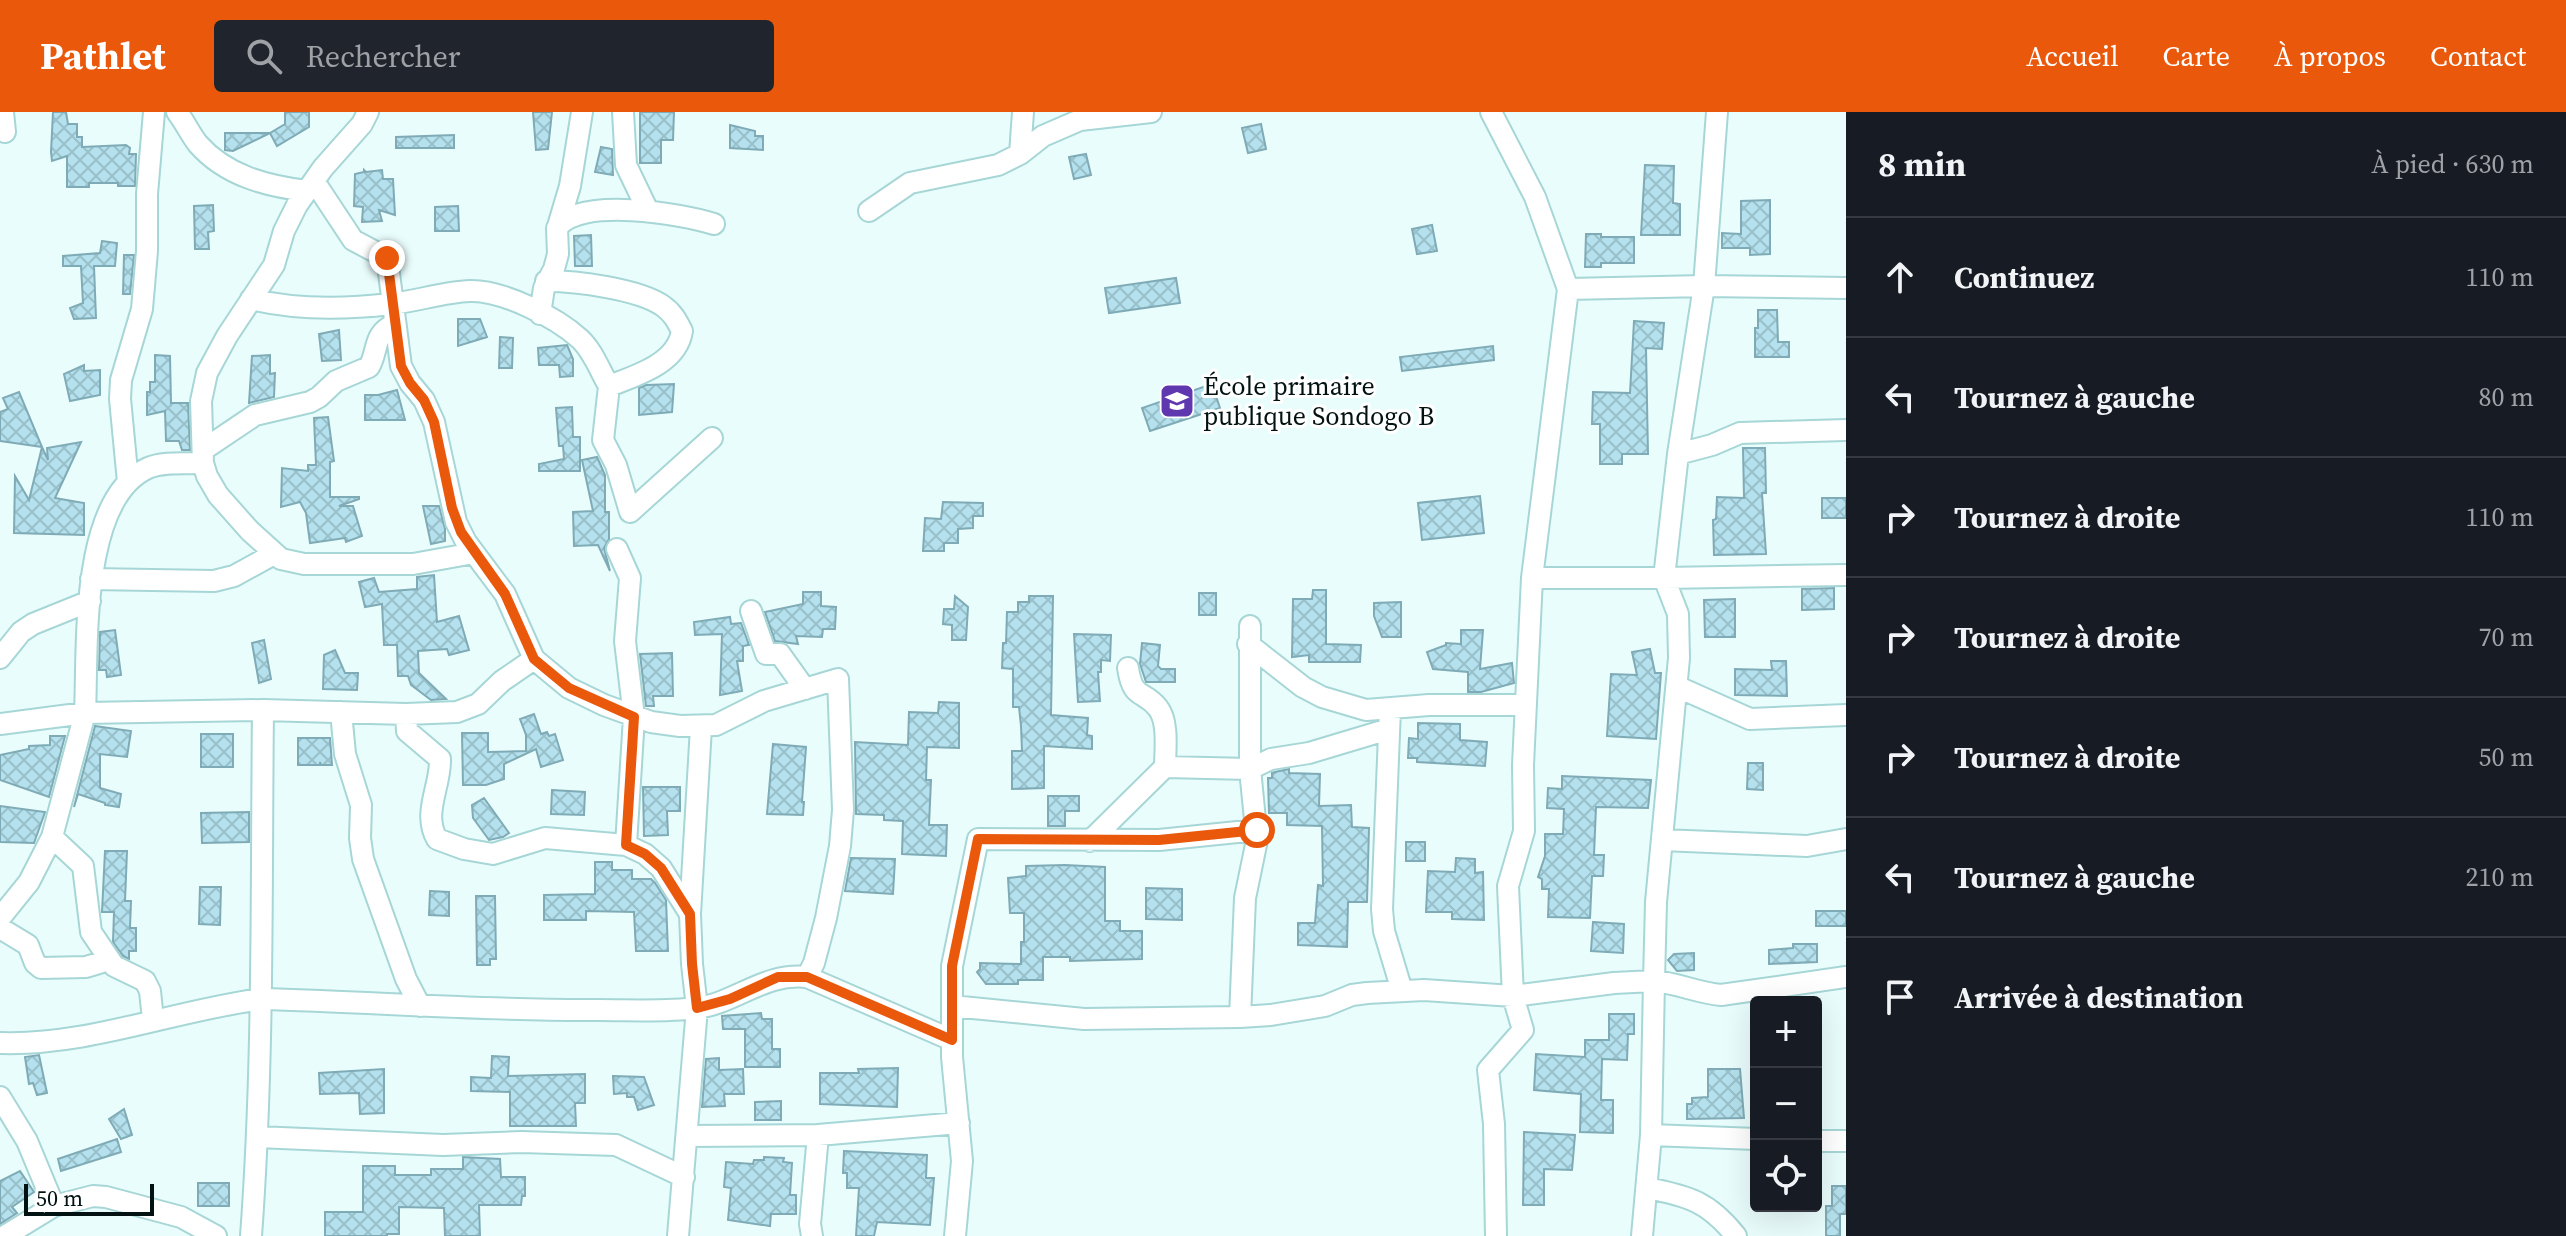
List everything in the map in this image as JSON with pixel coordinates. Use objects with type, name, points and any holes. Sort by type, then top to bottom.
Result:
[{"type":"street","points":[[128,482],[121,380],[142,309],[154,112]]},
{"type":"street","points":[[177,112],[210,156],[231,169],[273,187],[310,186]]},
{"type":"street","points":[[368,112],[362,124],[310,186],[284,231],[274,265],[227,336],[204,384],[201,401],[203,457],[207,476],[218,495],[281,559],[304,564],[384,565],[413,564],[474,553]]},
{"type":"street","points":[[540,314],[546,281],[556,261],[556,233],[570,186],[582,112]]},
{"type":"street","points":[[623,112],[626,165],[648,211]]},
{"type":"street","points":[[1020,154],[1023,112]]},
{"type":"street","points":[[869,211],[910,183],[998,165],[1020,154],[1043,136],[1080,120],[1151,112]]},
{"type":"street","points":[[1491,112],[1535,197],[1568,289],[1532,578],[1524,831],[1508,886],[1513,996],[1523,1030],[1488,1070],[1494,1124],[1496,1236]]},
{"type":"street","points":[[1642,1236],[1651,1135],[1653,946],[1678,687],[1678,614],[1664,578],[1678,454],[1704,286],[1717,112]]},
{"type":"street","points":[[310,186],[353,240],[387,258],[401,366],[424,400],[434,422],[456,522],[474,553],[505,594],[534,659],[569,688],[634,717],[651,722],[701,727],[731,719],[764,701],[838,679],[843,810],[835,877],[814,963],[807,977]]},
{"type":"street","points":[[559,223],[581,214],[648,211],[685,215],[714,224]]},
{"type":"street","points":[[546,281],[647,298],[660,304],[676,320],[682,331],[674,349],[646,372],[609,386]]},
{"type":"street","points":[[1568,289],[1704,286],[1846,288]]},
{"type":"street","points":[[251,299],[393,314],[439,293],[487,291],[540,314],[579,338],[609,386],[603,440],[616,465],[630,512],[712,438]]},
{"type":"street","points":[[0,918],[29,882],[52,837],[85,713],[91,579],[102,525],[128,482],[145,468],[156,464],[203,457],[255,415],[310,402],[336,381],[369,367],[373,364],[378,336],[393,314]]},
{"type":"street","points":[[1678,454],[1740,433],[1846,430]]},
{"type":"street","points":[[617,549],[630,578],[625,641],[634,717],[626,845]]},
{"type":"street","points":[[91,579],[214,581],[234,576],[274,554]]},
{"type":"street","points":[[1532,578],[1846,575]]},
{"type":"street","points":[[0,658],[21,632],[33,624],[90,601]]},
{"type":"street","points":[[751,611],[766,654],[780,654],[805,689]]},
{"type":"street","points":[[1240,1017],[1243,919],[1257,830],[1250,769],[1249,635],[1303,687],[1322,697],[1390,719]]},
{"type":"street","points":[[0,724],[85,713],[263,710],[445,713],[468,710],[478,704],[502,681],[534,659]]},
{"type":"street","points":[[1128,668],[1137,693],[1161,711],[1165,767]]},
{"type":"street","points":[[1678,687],[1750,719],[1846,715]]},
{"type":"street","points":[[1090,841],[1165,767],[1250,769],[1271,759],[1309,753],[1429,705],[1526,705]]},
{"type":"street","points":[[251,1236],[258,1137],[262,999],[263,710]]},
{"type":"street","points":[[341,712],[345,754],[361,805],[363,859],[406,979],[420,1006]]},
{"type":"street","points":[[406,714],[407,731],[440,759],[431,803],[433,832],[437,839],[464,849],[493,854],[545,838],[626,845],[645,854],[661,868],[690,914]]},
{"type":"street","points":[[1390,719],[1382,909],[1384,931],[1402,991]]},
{"type":"street","points":[[679,1236],[697,1008],[690,914],[701,727]]},
{"type":"street","points":[[955,1236],[962,1161],[952,1040],[952,966],[978,839],[1159,840],[1257,830]]},
{"type":"street","points":[[52,837],[83,866],[91,932],[119,970],[145,981],[152,1000],[153,1020]]},
{"type":"street","points":[[1662,840],[1807,846],[1846,839]]},
{"type":"street","points":[[0,928],[28,945],[35,963],[41,968],[86,967],[109,960]]},
{"type":"street","points":[[0,1043],[24,1044],[63,1038],[219,1004],[262,999],[562,1010],[697,1008],[730,999],[778,977],[807,977],[952,1040]]},
{"type":"street","points":[[952,1006],[1084,1019],[1240,1017],[1325,1006],[1352,995],[1402,991],[1513,996],[1654,981],[1721,995],[1846,977]]},
{"type":"street","points":[[1,1103],[27,1141],[54,1206]]},
{"type":"street","points":[[687,1136],[818,1135],[959,1123]]},
{"type":"street","points":[[812,1236],[810,1224],[818,1135]]},
{"type":"street","points":[[1651,1135],[1750,1139]]},
{"type":"street","points":[[258,1137],[443,1145],[521,1142],[616,1145],[684,1177]]},
{"type":"street","points":[[1822,1141],[1846,1141]]},
{"type":"street","points":[[1647,1188],[1679,1194],[1710,1207],[1736,1236]]},
{"type":"street","points":[[5,1236],[54,1206],[93,1196],[181,1217],[216,1236]]},
{"type":"building","points":[[53,112],[66,112],[68,124],[77,124],[77,137],[82,137],[82,147],[126,145],[130,148],[129,154],[136,154],[135,186],[89,183],[89,187],[67,187],[67,156],[52,161]]},
{"type":"building","points":[[285,112],[309,112],[309,127],[277,146],[270,133],[285,124]]},
{"type":"building","points":[[533,112],[552,112],[548,149],[536,150]]},
{"type":"building","points":[[640,112],[674,112],[673,140],[661,140],[661,163],[640,163]]},
{"type":"building","points":[[1261,124],[1266,149],[1248,153],[1242,128]]},
{"type":"building","points":[[730,125],[755,131],[755,136],[763,136],[763,150],[730,148]]},
{"type":"building","points":[[225,133],[270,133],[233,151],[225,150]]},
{"type":"building","points":[[454,135],[454,148],[396,148],[396,137]]},
{"type":"building","points":[[601,147],[612,149],[613,175],[595,172]]},
{"type":"building","points":[[1086,154],[1091,175],[1074,179],[1069,157]]},
{"type":"building","points":[[1645,165],[1674,166],[1673,203],[1680,204],[1680,235],[1641,235]]},
{"type":"building","points":[[364,170],[382,170],[383,179],[393,179],[395,215],[379,210],[382,221],[362,222],[363,207],[354,206],[355,174]]},
{"type":"building","points":[[1770,200],[1770,254],[1750,255],[1750,248],[1722,248],[1722,233],[1741,234],[1741,201]]},
{"type":"building","points":[[213,205],[214,231],[208,232],[209,249],[195,249],[194,206]]},
{"type":"building","points":[[458,206],[459,231],[435,231],[435,207]]},
{"type":"building","points":[[1432,225],[1437,251],[1417,254],[1412,229]]},
{"type":"building","points":[[1586,234],[1634,237],[1634,263],[1601,263],[1601,267],[1585,267]]},
{"type":"building","points":[[591,235],[592,266],[575,266],[574,236]]},
{"type":"building","points":[[102,241],[117,243],[115,266],[94,266],[96,318],[74,319],[70,308],[83,303],[81,266],[63,266],[63,256],[100,253]]},
{"type":"building","points":[[124,255],[134,255],[130,294],[123,294]]},
{"type":"building","points":[[1176,278],[1180,303],[1109,313],[1105,288]]},
{"type":"building","points":[[1758,310],[1777,310],[1778,342],[1789,342],[1789,357],[1755,357]]},
{"type":"building","points":[[458,319],[480,319],[487,337],[458,346]]},
{"type":"building","points":[[1634,321],[1664,323],[1662,349],[1646,348],[1648,454],[1622,454],[1622,464],[1600,464],[1600,424],[1592,424],[1593,392],[1630,393]]},
{"type":"building","points":[[339,330],[341,360],[322,361],[319,334]]},
{"type":"building","points":[[500,337],[513,338],[512,368],[499,368]]},
{"type":"building","points":[[567,345],[573,359],[573,376],[560,377],[559,365],[539,365],[538,348]]},
{"type":"building","points":[[1493,346],[1494,360],[1402,371],[1400,357]]},
{"type":"building","points":[[155,355],[170,356],[171,403],[188,403],[190,450],[182,450],[179,441],[166,441],[165,411],[147,415],[147,392],[150,392],[150,382],[155,382]]},
{"type":"building","points":[[270,355],[270,374],[275,373],[274,397],[249,403],[252,356]]},
{"type":"building","points":[[84,365],[84,371],[100,370],[100,395],[70,401],[64,374]]},
{"type":"building","points":[[674,384],[672,412],[639,415],[639,388]]},
{"type":"building","points":[[1212,384],[1220,408],[1150,431],[1142,408]]},
{"type":"building","points":[[397,390],[405,420],[365,420],[365,395]]},
{"type":"building","points":[[19,392],[42,447],[0,441],[0,412],[8,409],[3,398]]},
{"type":"building","points":[[572,407],[573,437],[580,437],[580,471],[539,471],[539,464],[564,459],[563,446],[559,446],[556,408]]},
{"type":"building","points":[[328,417],[334,461],[330,462],[330,497],[359,497],[339,506],[353,506],[362,536],[346,542],[345,538],[310,543],[306,513],[300,502],[281,507],[282,468],[308,471],[308,465],[316,465],[314,418]]},
{"type":"building","points":[[81,442],[55,498],[84,503],[84,535],[14,533],[15,476],[29,500],[42,447],[48,460],[47,448]]},
{"type":"building","points":[[1743,448],[1765,448],[1766,493],[1762,493],[1766,554],[1714,555],[1713,520],[1716,519],[1717,497],[1744,498]]},
{"type":"building","points":[[597,457],[605,475],[609,539],[604,548],[610,571],[598,545],[574,546],[573,512],[593,511],[582,460]]},
{"type":"building","points":[[1480,496],[1484,533],[1422,540],[1418,503]]},
{"type":"building","points":[[1822,498],[1846,498],[1846,518],[1822,518]]},
{"type":"building","points":[[943,502],[983,503],[983,516],[973,516],[973,528],[958,529],[958,543],[944,543],[944,551],[923,551],[925,518],[941,519]]},
{"type":"building","points":[[423,506],[439,506],[445,541],[431,544]]},
{"type":"building","points":[[434,575],[437,622],[459,616],[469,650],[449,655],[447,649],[418,651],[419,673],[446,699],[431,700],[411,685],[408,676],[398,676],[397,645],[384,645],[382,604],[365,607],[359,582],[374,578],[379,592],[417,589],[417,577]]},
{"type":"building","points":[[1834,588],[1834,609],[1802,610],[1802,589]]},
{"type":"building","points":[[1313,590],[1326,590],[1326,644],[1361,645],[1360,662],[1309,662],[1309,655],[1292,657],[1293,599],[1312,599]]},
{"type":"building","points":[[803,592],[821,592],[821,606],[836,607],[835,629],[823,629],[822,637],[796,636],[798,644],[775,641],[765,612],[803,604]]},
{"type":"building","points":[[1199,593],[1216,593],[1216,615],[1199,615]]},
{"type":"building","points":[[955,596],[968,607],[966,640],[952,640],[952,625],[943,624],[944,609],[954,609]]},
{"type":"building","points":[[1029,596],[1053,596],[1051,715],[1088,718],[1087,735],[1092,736],[1092,749],[1044,746],[1044,788],[1012,789],[1012,751],[1022,751],[1021,726],[1019,707],[1013,707],[1013,669],[1002,668],[1003,643],[1006,643],[1007,612],[1018,612],[1018,602],[1029,602]]},
{"type":"building","points":[[1735,599],[1735,637],[1705,637],[1704,600]]},
{"type":"building","points":[[1401,602],[1401,637],[1382,637],[1374,616],[1374,603]]},
{"type":"building","points":[[730,617],[731,624],[741,623],[749,645],[743,646],[743,661],[737,661],[742,691],[720,695],[722,634],[695,635],[694,622]]},
{"type":"building","points":[[115,630],[121,675],[107,677],[106,670],[99,670],[100,632]]},
{"type":"building","points":[[1461,630],[1483,630],[1480,669],[1512,663],[1514,683],[1481,692],[1468,692],[1468,672],[1433,669],[1427,652],[1446,643],[1461,644]]},
{"type":"building","points":[[1074,634],[1111,635],[1110,661],[1101,660],[1101,672],[1098,672],[1100,701],[1078,702]]},
{"type":"building","points":[[264,640],[271,679],[259,683],[252,643]]},
{"type":"building","points":[[1142,643],[1160,645],[1158,666],[1161,669],[1175,669],[1175,682],[1146,682],[1140,664]]},
{"type":"building","points":[[1650,649],[1655,673],[1661,673],[1656,739],[1607,736],[1611,674],[1637,675],[1632,652]]},
{"type":"building","points":[[335,650],[345,673],[358,673],[357,690],[323,689],[324,655]]},
{"type":"building","points":[[672,653],[673,696],[653,696],[654,706],[646,706],[640,654]]},
{"type":"building","points":[[1771,661],[1786,661],[1787,696],[1735,695],[1735,669],[1772,670]]},
{"type":"building","points":[[939,702],[959,703],[959,748],[927,747],[926,780],[931,780],[929,825],[947,825],[946,856],[902,854],[903,821],[884,820],[884,815],[856,814],[855,742],[908,745],[909,712],[938,713]]},
{"type":"building","points":[[534,714],[541,734],[555,734],[563,760],[541,767],[536,749],[504,764],[504,779],[486,785],[463,785],[462,733],[488,733],[488,752],[526,751],[526,735],[520,719]]},
{"type":"building","points":[[1418,723],[1460,724],[1460,740],[1487,742],[1485,766],[1417,762],[1417,758],[1408,758],[1409,738],[1418,739]]},
{"type":"building","points":[[95,726],[131,731],[127,757],[100,754],[100,788],[121,794],[119,807],[78,794],[74,807]]},
{"type":"building","points":[[201,734],[233,734],[233,767],[201,767]]},
{"type":"building","points":[[50,736],[65,736],[49,797],[0,780],[0,755],[29,749],[29,746],[50,745]]},
{"type":"building","points":[[298,738],[330,738],[332,765],[321,765],[320,762],[320,765],[298,765]]},
{"type":"building","points":[[773,744],[806,747],[803,815],[767,814]]},
{"type":"building","points":[[1748,763],[1763,763],[1763,790],[1747,789]]},
{"type":"building","points":[[1289,769],[1289,773],[1320,774],[1319,806],[1351,805],[1352,827],[1369,828],[1367,902],[1348,902],[1347,947],[1298,945],[1298,923],[1315,923],[1318,885],[1323,886],[1322,826],[1287,825],[1287,813],[1269,813],[1268,778],[1272,778],[1272,773]]},
{"type":"building","points":[[1562,776],[1651,780],[1648,808],[1596,807],[1594,855],[1604,855],[1603,876],[1592,876],[1590,918],[1548,917],[1549,889],[1542,889],[1542,879],[1538,877],[1545,856],[1545,834],[1563,834],[1564,809],[1547,808],[1548,788],[1562,789]]},
{"type":"building","points":[[643,787],[680,787],[680,811],[667,811],[668,835],[644,836]]},
{"type":"building","points":[[552,790],[585,792],[584,815],[551,814]]},
{"type":"building","points":[[1048,796],[1079,796],[1079,811],[1065,811],[1065,826],[1048,826]]},
{"type":"building","points":[[484,798],[509,833],[503,837],[489,840],[473,818],[472,805]]},
{"type":"building","points":[[0,806],[45,812],[34,843],[0,842]]},
{"type":"building","points":[[249,812],[249,842],[202,843],[201,813]]},
{"type":"building","points":[[1406,842],[1425,842],[1425,861],[1406,861]]},
{"type":"building","points":[[105,851],[127,851],[125,901],[131,901],[130,928],[136,928],[136,951],[129,951],[129,959],[113,942],[114,912],[102,912]]},
{"type":"building","points":[[851,858],[895,859],[893,894],[845,891]]},
{"type":"building","points":[[1456,858],[1475,859],[1475,873],[1483,872],[1484,920],[1452,919],[1452,912],[1426,912],[1428,871],[1455,872]]},
{"type":"building","points":[[595,862],[612,862],[612,870],[632,870],[632,879],[651,879],[655,883],[666,900],[668,951],[636,951],[634,912],[586,911],[586,920],[544,920],[544,895],[595,894]]},
{"type":"building","points":[[1026,866],[1105,867],[1105,921],[1120,921],[1120,931],[1142,931],[1142,959],[1070,961],[1070,957],[1043,957],[1043,980],[986,984],[977,972],[980,963],[1021,964],[1024,913],[1010,913],[1008,878],[1026,876]]},
{"type":"building","points":[[200,887],[221,887],[220,925],[199,924]]},
{"type":"building","points":[[1146,888],[1182,889],[1182,920],[1146,919]]},
{"type":"building","points":[[430,891],[449,892],[449,916],[429,915]]},
{"type":"building","points":[[476,896],[495,896],[496,959],[490,959],[490,965],[477,965]]},
{"type":"building","points":[[1816,911],[1846,911],[1846,926],[1816,926]]},
{"type":"building","points":[[1593,922],[1624,924],[1623,953],[1591,951]]},
{"type":"building","points":[[1793,944],[1817,944],[1817,962],[1769,964],[1769,950],[1793,948]]},
{"type":"building","points":[[1694,953],[1694,970],[1677,971],[1668,960],[1674,954]]},
{"type":"building","points":[[761,1013],[762,1019],[772,1019],[772,1049],[780,1049],[780,1067],[745,1067],[745,1029],[723,1029],[722,1016]]},
{"type":"building","points":[[1609,1014],[1634,1014],[1634,1034],[1628,1034],[1627,1060],[1602,1059],[1601,1100],[1613,1100],[1613,1133],[1580,1132],[1581,1094],[1534,1090],[1536,1054],[1585,1057],[1585,1040],[1609,1040]]},
{"type":"building","points":[[39,1055],[47,1093],[37,1095],[33,1083],[29,1084],[25,1057]]},
{"type":"building","points":[[492,1056],[509,1057],[508,1076],[585,1074],[585,1103],[575,1103],[576,1126],[510,1126],[510,1092],[471,1091],[471,1077],[491,1078]]},
{"type":"building","points":[[719,1058],[719,1070],[743,1069],[744,1094],[724,1094],[725,1106],[702,1107],[706,1059]]},
{"type":"building","points":[[898,1068],[897,1107],[820,1104],[820,1073],[859,1073],[858,1069]]},
{"type":"building","points":[[384,1069],[384,1113],[360,1114],[359,1093],[320,1094],[319,1073]]},
{"type":"building","points":[[1708,1069],[1740,1069],[1744,1118],[1687,1119],[1687,1104],[1692,1104],[1692,1098],[1708,1097]]},
{"type":"building","points":[[613,1076],[644,1077],[654,1105],[638,1110],[634,1097],[627,1097],[627,1093],[614,1094]]},
{"type":"building","points":[[781,1101],[781,1120],[755,1120],[755,1102]]},
{"type":"building","points":[[124,1109],[132,1135],[121,1139],[109,1119]]},
{"type":"building","points":[[1524,1132],[1575,1135],[1572,1170],[1544,1169],[1544,1205],[1523,1205]]},
{"type":"building","points":[[117,1139],[121,1152],[61,1171],[58,1159]]},
{"type":"building","points":[[844,1151],[927,1155],[926,1178],[934,1178],[930,1225],[877,1222],[874,1236],[856,1236],[859,1188],[847,1188],[847,1173],[843,1173]]},
{"type":"building","points":[[463,1157],[500,1159],[501,1177],[525,1177],[525,1196],[522,1196],[521,1205],[479,1205],[480,1236],[445,1236],[444,1208],[399,1207],[399,1234],[325,1236],[325,1212],[363,1212],[363,1166],[395,1166],[395,1175],[431,1175],[431,1169],[463,1169]]},
{"type":"building","points":[[764,1157],[784,1158],[783,1162],[792,1163],[790,1195],[796,1195],[796,1214],[771,1214],[770,1226],[728,1220],[731,1188],[724,1187],[726,1162],[753,1164],[754,1160],[764,1160]]},
{"type":"building","points":[[20,1171],[34,1192],[12,1207],[17,1213],[0,1224],[0,1181]]},
{"type":"building","points":[[198,1183],[229,1183],[229,1206],[198,1206]]},
{"type":"building","points":[[1832,1186],[1846,1186],[1846,1214],[1840,1214],[1840,1236],[1826,1236],[1826,1206],[1832,1206]]},
{"type":"place","name":"École primaire publique Sondogo B","points":[[1177,401]]},
{"type":"route","points":[[387,258],[401,366],[424,400],[434,422],[452,508],[461,532],[505,594],[534,659],[569,688],[634,717],[626,845],[645,854],[661,868],[690,914],[697,1008],[730,999],[778,977],[794,975],[807,977],[952,1040],[952,966],[978,839],[1159,840],[1257,830]]}]
